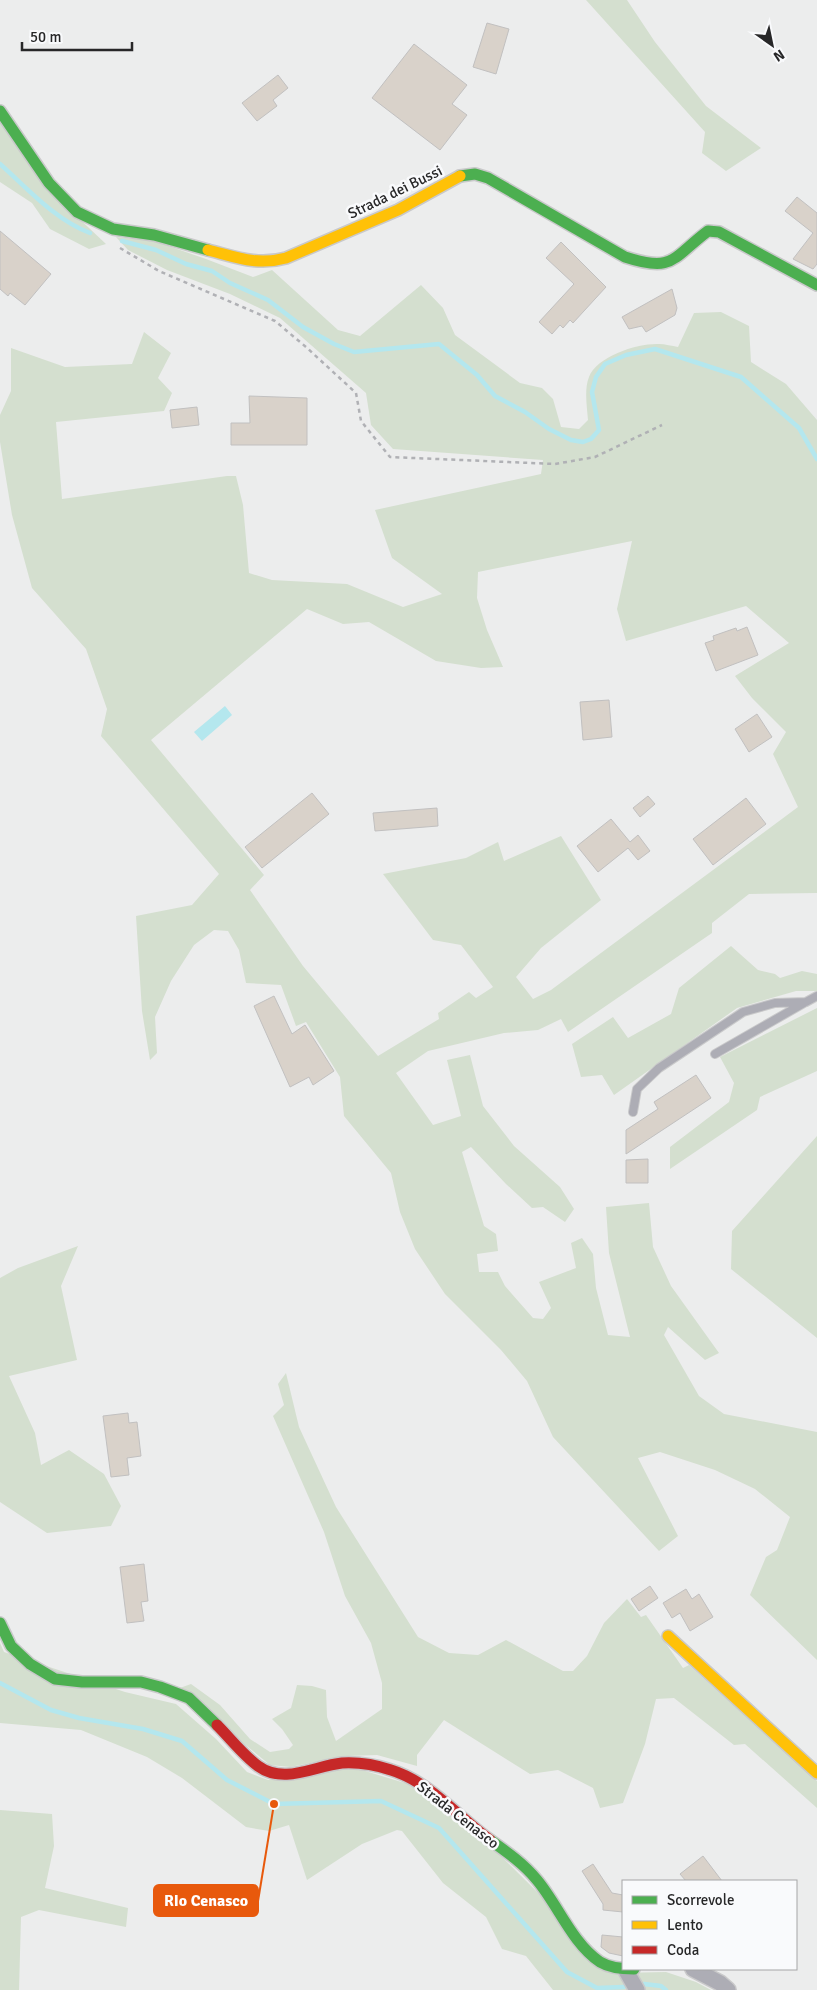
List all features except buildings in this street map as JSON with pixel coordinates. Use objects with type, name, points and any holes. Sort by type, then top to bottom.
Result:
[{"type":"street","name":"Strada dei Bussi","points":[[0,111],[49,183],[77,212],[113,229],[154,235],[249,261],[271,262],[286,258],[398,210],[461,175],[475,174],[488,178],[625,257],[643,264],[660,265],[671,262],[708,231],[719,232],[817,285]]},
{"type":"street","name":"Strada Cenasco","points":[[0,1623],[11,1646],[30,1664],[55,1678],[82,1682],[141,1682],[189,1698],[258,1766],[272,1773],[288,1776],[352,1762],[385,1767],[422,1784],[528,1869],[547,1891],[584,1946],[601,1962],[622,1968]]},
{"type":"street","points":[[668,1636],[817,1773]]},
{"type":"street","points":[[626,1970],[637,1990]]},
{"type":"street","points":[[695,1970],[720,1983],[728,1990]]},
{"type":"lane","points":[[715,1054],[817,996]]},
{"type":"lane","points":[[632,1112],[637,1089],[659,1068],[743,1012],[775,1003],[806,1002]]},
{"type":"path","points":[[119,248],[160,272],[275,321],[356,393],[361,420],[390,456],[555,464],[595,457],[662,425]]},
{"type":"green space","points":[[586,0],[627,0],[655,42],[706,106],[761,148],[726,171],[702,153],[705,132]]},
{"type":"green space","points":[[0,116],[71,211],[106,244],[89,249],[50,229],[32,203],[0,182]]},
{"type":"green space","points":[[116,237],[154,241],[253,277],[272,270],[338,330],[360,336],[421,285],[443,308],[455,335],[520,383],[542,388],[553,399],[561,427],[579,429],[588,420],[587,382],[593,370],[600,363],[630,348],[650,344],[678,347],[694,313],[721,312],[749,326],[751,362],[786,384],[817,420],[817,893],[749,894],[712,923],[712,933],[568,1032],[561,1019],[538,1030],[504,1033],[428,1051],[396,1073],[433,1125],[461,1116],[447,1060],[470,1055],[483,1106],[514,1146],[560,1187],[574,1209],[565,1222],[543,1207],[532,1208],[471,1147],[462,1152],[484,1226],[496,1234],[498,1251],[477,1254],[479,1272],[498,1272],[505,1286],[533,1318],[543,1319],[551,1308],[539,1282],[576,1268],[571,1243],[582,1238],[593,1254],[596,1288],[608,1335],[630,1337],[609,1253],[606,1207],[649,1203],[653,1247],[671,1286],[719,1353],[705,1360],[668,1327],[664,1335],[699,1396],[724,1414],[817,1432],[817,1660],[750,1595],[766,1557],[777,1550],[790,1517],[755,1489],[715,1470],[660,1452],[638,1458],[678,1536],[659,1551],[553,1437],[527,1381],[501,1350],[445,1294],[415,1249],[400,1212],[391,1173],[344,1116],[340,1077],[306,1022],[296,1026],[281,985],[246,983],[239,950],[228,931],[214,930],[194,945],[171,981],[155,1017],[157,1053],[150,1060],[142,1011],[136,916],[192,905],[219,874],[101,736],[107,709],[86,649],[32,588],[12,515],[0,442],[0,415],[11,391],[11,348],[65,367],[132,364],[144,332],[171,353],[158,378],[172,393],[164,411],[56,422],[62,499],[236,476],[243,505],[249,573],[272,580],[347,584],[403,607],[442,594],[392,558],[375,510],[541,474],[543,460],[393,449],[371,425],[366,393],[280,318],[230,294],[167,270],[128,250]],"holes":[[[632,541],[617,609],[626,641],[746,606],[789,643],[735,676],[752,698],[786,732],[773,754],[798,807],[551,990],[533,999],[516,977],[541,948],[601,900],[561,836],[504,861],[498,842],[466,858],[383,874],[433,940],[461,945],[493,987],[476,998],[469,992],[438,1013],[439,1019],[378,1056],[303,966],[250,890],[264,875],[151,740],[307,609],[343,624],[369,622],[436,661],[481,668],[503,667],[487,630],[477,598],[478,572]]]},
{"type":"green space","points":[[731,946],[758,970],[775,974],[780,978],[802,971],[817,974],[817,991],[796,991],[737,1008],[614,1095],[602,1075],[581,1077],[572,1044],[613,1017],[628,1038],[671,1014],[679,988]]},
{"type":"green space","points":[[817,1008],[817,1071],[760,1097],[757,1110],[670,1169],[670,1147],[729,1102],[734,1083],[720,1057]]},
{"type":"green space","points":[[817,1136],[817,1338],[731,1269],[732,1231]]},
{"type":"green space","points":[[78,1246],[61,1286],[77,1360],[9,1376],[35,1433],[41,1465],[69,1450],[104,1474],[121,1506],[111,1526],[47,1533],[0,1502],[0,1278],[18,1268]]},
{"type":"green space","points":[[286,1373],[299,1427],[336,1507],[418,1637],[449,1653],[478,1655],[506,1640],[563,1671],[573,1671],[587,1656],[604,1623],[627,1599],[641,1617],[646,1615],[683,1668],[689,1665],[817,1781],[817,1808],[745,1744],[734,1745],[674,1698],[656,1699],[645,1744],[623,1803],[600,1808],[593,1788],[558,1770],[530,1774],[444,1720],[417,1755],[417,1766],[377,1755],[347,1756],[290,1767],[270,1765],[177,1689],[191,1684],[220,1705],[250,1739],[270,1752],[289,1749],[293,1745],[272,1719],[291,1708],[297,1685],[312,1686],[326,1690],[327,1717],[336,1741],[382,1709],[382,1683],[371,1643],[345,1596],[324,1532],[273,1416],[284,1405],[278,1384]]},
{"type":"green space","points":[[0,1643],[4,1652],[125,1692],[176,1704],[216,1739],[247,1772],[268,1780],[352,1767],[418,1787],[501,1856],[619,1973],[666,1972],[696,1982],[711,1990],[553,1990],[526,1956],[502,1949],[486,1917],[443,1883],[402,1831],[397,1830],[362,1844],[307,1880],[289,1825],[269,1831],[246,1827],[182,1778],[147,1757],[81,1730],[0,1723]]},
{"type":"green space","points":[[0,1810],[52,1814],[54,1846],[45,1888],[128,1908],[126,1927],[39,1910],[21,1917],[19,1990],[0,1990]]},
{"type":"water","points":[[225,706],[232,715],[202,741],[194,732]]},
{"type":"waterway","points":[[0,164],[53,212],[90,233]]},
{"type":"waterway","points":[[122,241],[156,250],[186,264],[212,271],[230,283],[268,300],[303,327],[334,344],[354,352],[439,344],[477,375],[495,396],[525,412],[549,429],[571,440],[583,442],[591,439],[599,430],[592,392],[596,377],[605,364],[626,355],[655,349],[741,377],[799,428],[817,459]]},
{"type":"waterway","points":[[0,1683],[51,1710],[79,1718],[143,1729],[182,1741],[227,1780],[274,1804],[381,1801],[439,1828],[567,1972],[597,1988],[624,1987]]},
{"type":"waterway","points":[[644,1984],[661,1986],[666,1990]]},
{"type":"traffic: fast","points":[[0,111],[49,183],[77,212],[113,229],[154,235],[208,250]]},
{"type":"traffic: fast","points":[[460,176],[475,174],[488,178],[625,257],[641,262],[663,263],[671,260],[708,231],[719,232],[817,285]]},
{"type":"traffic: fast","points":[[0,1623],[11,1646],[30,1664],[55,1679],[82,1682],[141,1682],[160,1687],[189,1698],[217,1725]]},
{"type":"traffic: fast","points":[[490,1840],[515,1858],[532,1874],[545,1890],[573,1934],[590,1954],[608,1966],[622,1968]]},
{"type":"traffic: slow","points":[[208,250],[256,261],[286,258],[398,210],[460,176]]},
{"type":"traffic: slow","points":[[668,1636],[817,1773]]},
{"type":"traffic: jam","points":[[217,1725],[258,1766],[278,1774],[299,1773],[342,1763],[367,1764],[391,1770],[431,1791],[490,1840]]},
{"type":"place","name":"RIo Cenasco","points":[[274,1804]]}]
